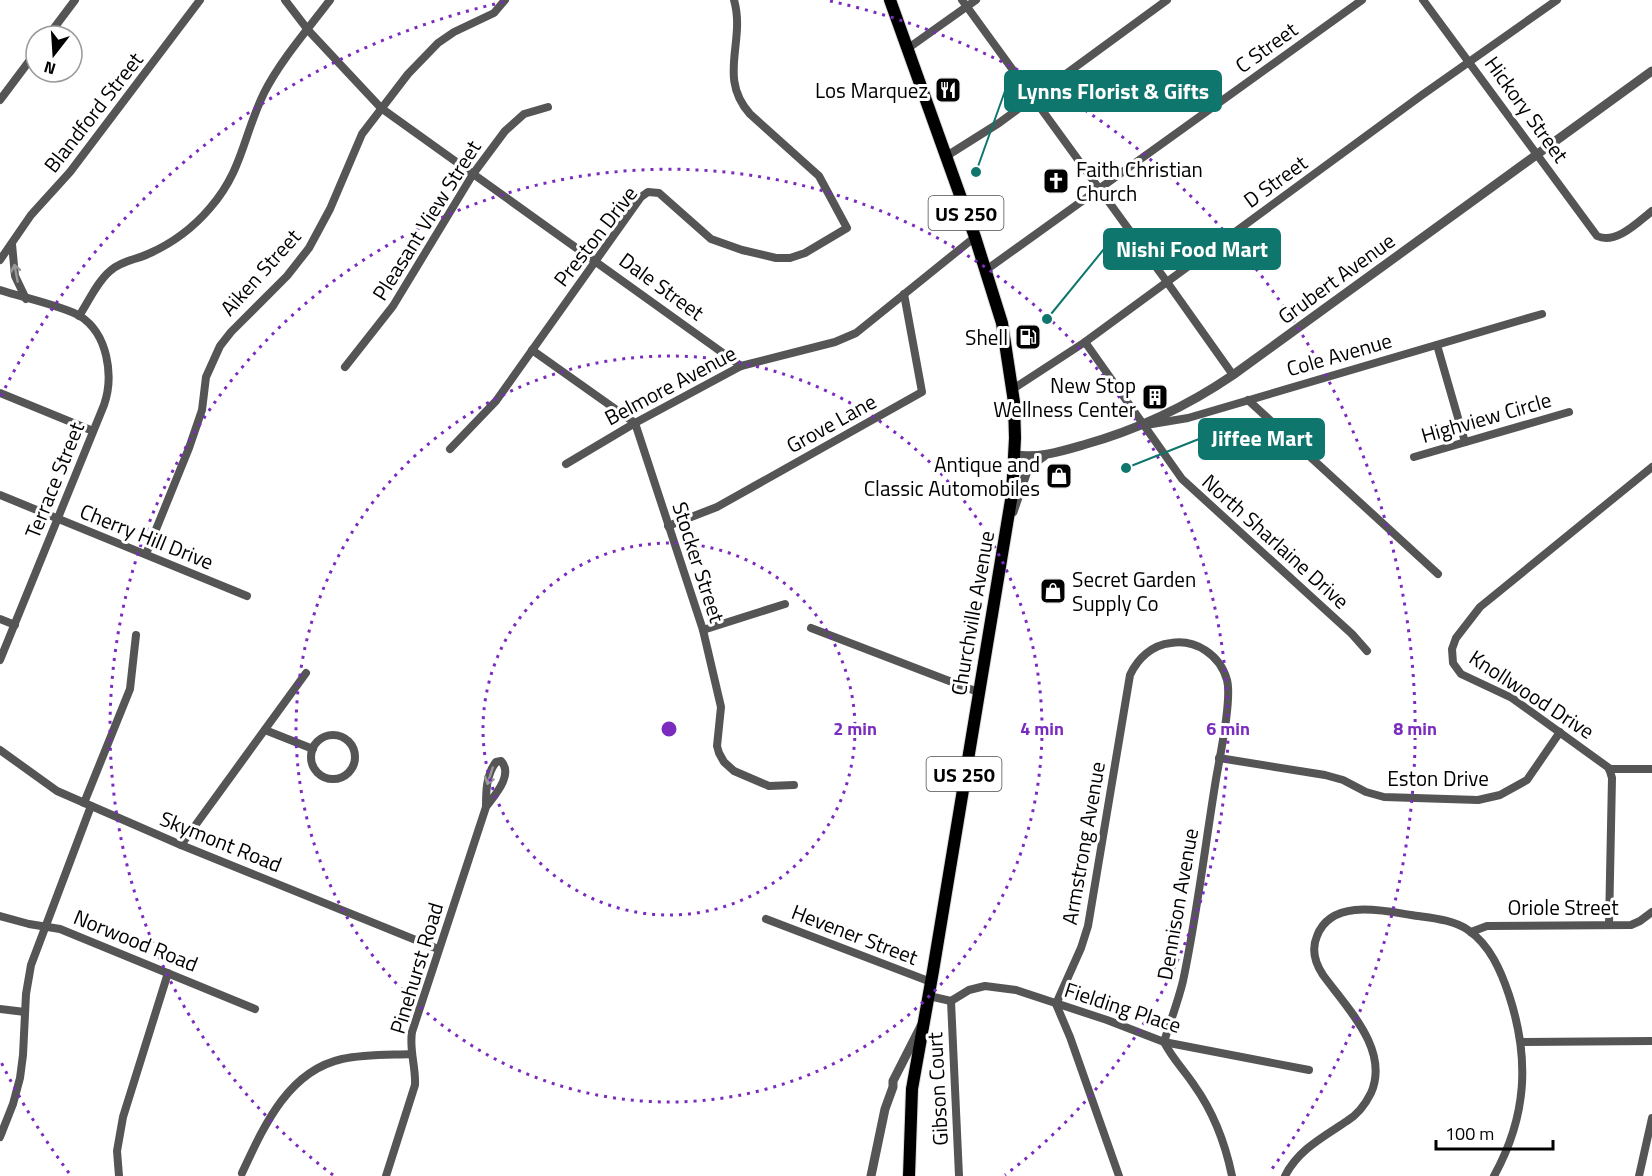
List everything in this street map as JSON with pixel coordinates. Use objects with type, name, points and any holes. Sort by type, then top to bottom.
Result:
[{"type":"main road","name":"Churchville Avenue","points":[[890,0],[975,237],[1004,334],[1013,389],[1015,455],[1006,527],[932,982],[912,1089],[909,1176]]},
{"type":"street","points":[[57,24],[75,0]]},
{"type":"street","name":"Blandford Street","points":[[0,260],[31,216],[70,172],[200,0]]},
{"type":"street","name":"Dale Street","points":[[285,0],[308,30],[381,108],[741,366]]},
{"type":"street","points":[[0,290],[79,316],[111,270],[122,263],[148,255],[190,228],[210,208],[227,185],[238,164],[265,91],[330,0]]},
{"type":"street","name":"Aiken Street","points":[[146,554],[202,410],[206,377],[213,358],[225,339],[287,276],[309,248],[330,209],[357,143],[408,74],[433,47],[454,32],[494,13],[505,0]]},
{"type":"street","name":"Preston Drive","points":[[450,449],[496,401],[641,197],[652,191],[658,193],[714,240],[776,258],[790,258],[805,253],[847,228],[819,176],[750,114],[741,102],[733,77],[738,21],[735,0]]},
{"type":"street","points":[[907,49],[964,3],[976,0]]},
{"type":"street","points":[[945,156],[965,146],[1034,99],[1167,0]]},
{"type":"street","name":"C Street","points":[[986,270],[1362,0]]},
{"type":"street","name":"Hickory Street","points":[[1423,0],[1597,236],[1616,237],[1652,211]]},
{"type":"street","name":"D Street","points":[[1013,389],[1085,342],[1422,95],[1557,0]]},
{"type":"street","points":[[964,3],[1233,375]]},
{"type":"street","points":[[0,100],[24,68]]},
{"type":"street","name":"Grubert Avenue","points":[[1015,455],[1044,456],[1092,443],[1145,425],[1178,409],[1233,375],[1652,71]]},
{"type":"street","name":"Pleasant View Street","points":[[345,367],[393,306],[473,174],[505,130],[533,110],[548,107]]},
{"type":"street","name":"Belmore Avenue","points":[[566,464],[635,423],[741,366],[843,339],[863,328],[975,237]]},
{"type":"street","points":[[12,244],[15,276],[26,299]]},
{"type":"street","name":"Grove Lane","points":[[668,526],[717,507],[922,392],[904,294]]},
{"type":"street","name":"Cole Avenue","points":[[1145,425],[1178,421],[1542,314]]},
{"type":"street","name":"Terrace Street","points":[[0,660],[108,394],[109,370],[106,356],[89,325],[79,316]]},
{"type":"street","name":"North Sharlaine Drive","points":[[1085,342],[1186,483],[1352,634],[1367,651]]},
{"type":"street","points":[[1437,345],[1465,442]]},
{"type":"street","points":[[532,350],[635,423]]},
{"type":"street","points":[[0,393],[93,431]]},
{"type":"street","points":[[1248,400],[1438,574]]},
{"type":"street","name":"Highview Circle","points":[[1414,457],[1569,412]]},
{"type":"street","name":"Stocker Street","points":[[635,423],[703,630],[721,707],[717,746],[721,757],[734,771],[769,786],[794,785]]},
{"type":"street","points":[[1006,527],[1020,495],[1027,471],[1044,456]]},
{"type":"street","name":"Knollwood Drive","points":[[1610,769],[1512,698],[1461,674],[1452,659],[1453,645],[1469,619],[1480,607],[1652,467]]},
{"type":"street","name":"Cherry Hill Drive","points":[[0,495],[247,596]]},
{"type":"street","points":[[703,630],[785,604]]},
{"type":"street","points":[[0,620],[15,625]]},
{"type":"street","points":[[811,628],[978,692]]},
{"type":"street","points":[[0,1137],[20,1078],[26,990],[31,965],[130,689],[136,635]]},
{"type":"street","name":"Dennison Avenue","points":[[1164,1042],[1183,982],[1220,758],[1228,695],[1227,680],[1222,667],[1209,653],[1183,642]]},
{"type":"street","name":"Armstrong Avenue","points":[[1056,1004],[1088,926],[1130,675],[1141,658],[1151,650],[1165,644],[1183,642]]},
{"type":"street","points":[[181,845],[306,673]]},
{"type":"street","points":[[265,730],[313,749]]},
{"type":"street","name":"Eston Drive","points":[[1220,758],[1330,776],[1377,796],[1479,800],[1497,796],[1522,784],[1560,732]]},
{"type":"street","points":[[326,736],[341,737],[353,749],[355,758],[353,767],[340,777],[324,777],[313,765],[311,755],[313,749],[318,741],[326,736]]},
{"type":"street","name":"Skymont Road","points":[[0,750],[50,788],[181,845],[438,949]]},
{"type":"street","name":"Pinehurst Road","points":[[386,1176],[414,1091],[412,1032],[486,807],[486,784],[492,768],[496,762],[501,761],[505,765],[506,772],[501,788],[486,807]]},
{"type":"street","points":[[1609,925],[1612,778],[1610,769],[1652,769]]},
{"type":"street","points":[[1285,1176],[1301,1153],[1358,1112],[1370,1096],[1376,1076],[1375,1059],[1369,1041],[1323,975],[1316,962],[1314,948],[1321,929],[1330,920],[1338,914],[1364,909],[1438,919],[1460,926],[1471,932],[1488,951],[1501,973],[1516,1017],[1521,1042],[1522,1082],[1517,1117],[1509,1144],[1494,1176]]},
{"type":"street","name":"Oriole Street","points":[[1471,932],[1487,926],[1635,924],[1652,912]]},
{"type":"street","name":"Norwood Road","points":[[0,916],[60,929],[255,1009]]},
{"type":"street","name":"Hevener Street","points":[[766,920],[932,982]]},
{"type":"street","points":[[118,1176],[117,1152],[123,1117],[168,973]]},
{"type":"street","name":"Fielding Place","points":[[951,1000],[972,988],[993,986],[1016,990],[1107,1020],[1164,1042],[1309,1070]]},
{"type":"street","points":[[929,996],[951,1000]]},
{"type":"street","name":"Gibson Court","points":[[951,1000],[959,1176]]},
{"type":"street","points":[[1056,1004],[1119,1176]]},
{"type":"street","points":[[0,1009],[25,1012]]},
{"type":"street","points":[[871,1176],[893,1081],[924,1021]]},
{"type":"street","points":[[1521,1042],[1652,1041]]},
{"type":"street","points":[[1164,1042],[1170,1055],[1189,1078],[1211,1112],[1225,1147],[1232,1176]]},
{"type":"street","points":[[242,1173],[284,1096],[303,1077],[323,1065],[342,1059],[412,1054]]},
{"type":"street","points":[[893,1087],[912,1089]]},
{"type":"street","points":[[1639,1176],[1652,1118]]},
{"type":"place","name":"Los Marquez","points":[[948,90]]},
{"type":"place","name":"Lynns Florist & Gifts","points":[[976,172]]},
{"type":"place","name":"Faith Christian Church","points":[[1056,181]]},
{"type":"place","name":"Nishi Food Mart","points":[[1047,319]]},
{"type":"place","name":"Shell","points":[[1028,337]]},
{"type":"place","name":"New Stop Wellness Center","points":[[1155,397]]},
{"type":"place","name":"Jiffee Mart","points":[[1126,468]]},
{"type":"place","name":"Antique and Classic Automobiles","points":[[1059,476]]},
{"type":"place","name":"Secret Garden Supply Co","points":[[1053,591]]}]
